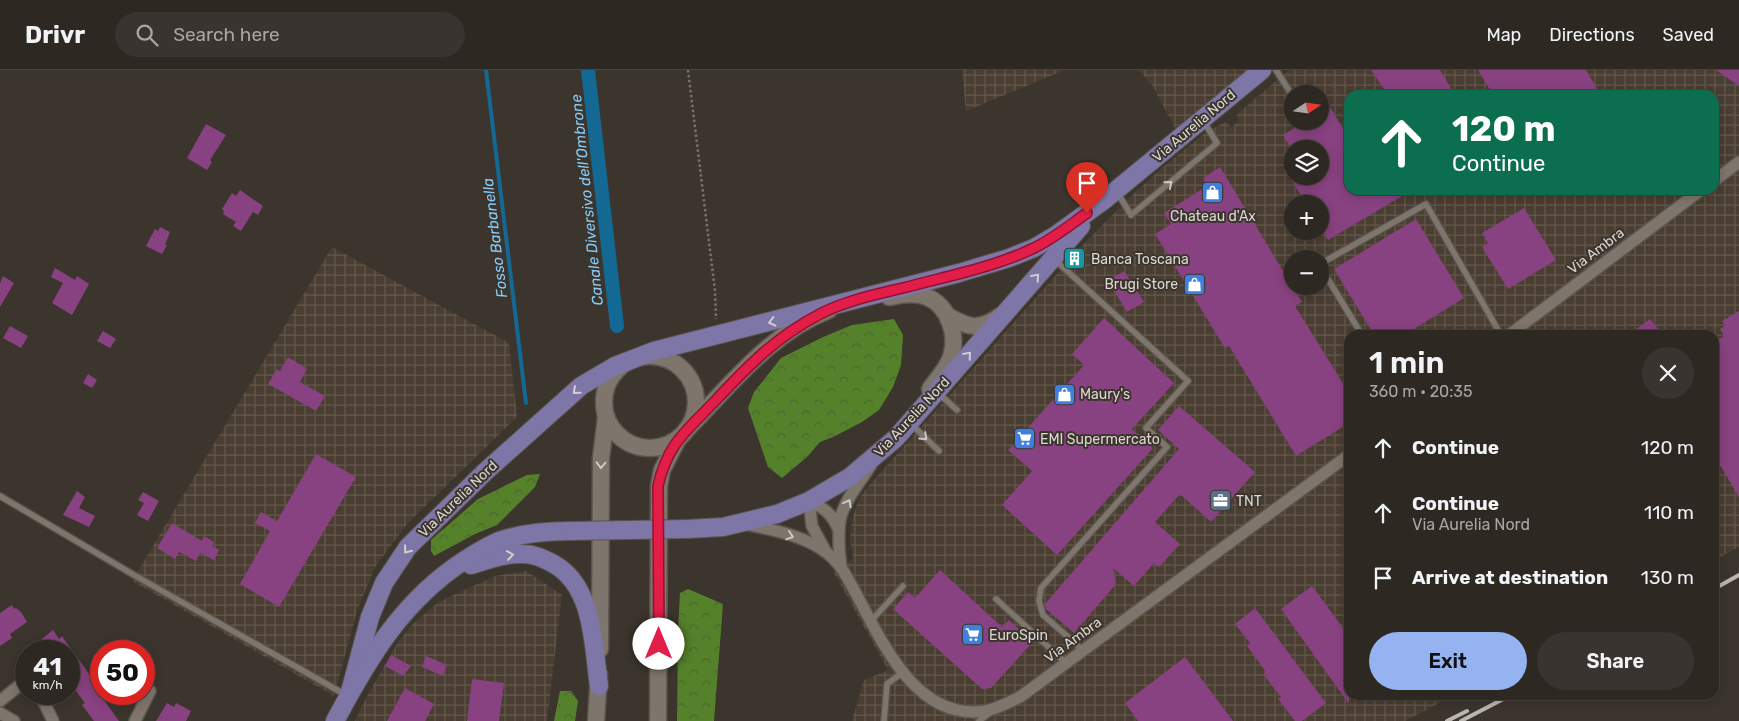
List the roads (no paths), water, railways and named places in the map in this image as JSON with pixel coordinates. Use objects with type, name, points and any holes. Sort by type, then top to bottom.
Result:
[{"type":"main road","name":"Via Aurelia Nord","points":[[349,694],[370,617],[384,583],[408,547],[486,471],[581,386],[615,366],[654,351],[959,273],[1026,252],[1056,236],[1110,196],[1262,70]]},
{"type":"main road","name":"Via Aurelia Nord","points":[[335,721],[379,644],[414,602],[446,572],[496,542],[540,532],[723,527],[777,514],[809,501],[850,477],[896,438],[1053,258],[1110,196]]},
{"type":"main road","points":[[606,417],[620,437],[637,446],[655,448],[668,445],[683,433],[757,357],[788,332],[822,313],[853,301],[907,295],[926,297],[941,308],[948,316],[954,333],[951,357],[911,421]]},
{"type":"main road","points":[[948,316],[968,326],[978,327],[989,324],[1004,314]]},
{"type":"main road","name":"Via Aurelia Nord","points":[[633,358],[656,356],[668,359],[678,365],[693,383],[696,400],[694,418],[683,433],[662,470],[658,486],[658,721]]},
{"type":"main road","points":[[596,721],[599,686],[601,458],[606,417],[604,399],[608,382],[614,372],[633,358]]},
{"type":"main road","points":[[446,572],[492,558],[522,554],[540,556],[560,567],[573,578],[583,596],[590,624],[599,686]]},
{"type":"street","points":[[1719,178],[1737,167]]},
{"type":"street","name":"Via Ambra","points":[[1516,330],[1695,195]]},
{"type":"street","points":[[841,567],[839,546],[840,518],[844,508],[876,456]]},
{"type":"street","name":"Via Ambra","points":[[841,567],[886,650],[902,673],[919,691],[934,702],[949,709],[973,712],[999,707],[1020,697],[1084,651],[1344,458]]},
{"type":"street","points":[[827,553],[812,526],[809,501],[822,506],[828,511],[840,533]]},
{"type":"street","points":[[743,523],[808,542],[827,553],[841,567]]},
{"type":"street","points":[[0,701],[15,689]]},
{"type":"street","points":[[45,705],[53,721]]},
{"type":"street","points":[[135,721],[143,705]]},
{"type":"street","points":[[0,713],[14,721]]},
{"type":"lane","points":[[1276,70],[1286,85]]},
{"type":"lane","points":[[1110,196],[1131,215],[1217,143],[1202,119]]},
{"type":"lane","points":[[1329,260],[1426,204],[1498,330]]},
{"type":"lane","points":[[1053,258],[1188,381],[1146,428],[1167,447],[1042,588],[1039,601],[1043,615],[1084,651]]},
{"type":"lane","points":[[1329,280],[1359,330]]},
{"type":"lane","points":[[937,392],[957,410]]},
{"type":"lane","points":[[911,421],[939,451]]},
{"type":"lane","points":[[0,496],[134,575],[349,694]]},
{"type":"lane","points":[[871,622],[903,586]]},
{"type":"lane","points":[[996,598],[1067,663]]},
{"type":"lane","points":[[884,721],[887,684],[902,673]]},
{"type":"lane","points":[[979,721],[999,707]]},
{"type":"waterway","name":"Fosso Barbanella","points":[[486,70],[526,403]]},
{"type":"waterway","name":"Canale Diversivo dell'Ombrone","points":[[588,70],[617,326]]},
{"type":"railway","points":[[1719,586],[1739,575]]},
{"type":"railway","points":[[1461,721],[1501,700]]},
{"type":"railway","points":[[1447,721],[1467,711]]},
{"type":"place","name":"Chateau d'Ax","points":[[1213,193]]},
{"type":"place","name":"Banca Toscana","points":[[1075,259]]},
{"type":"place","name":"Brugi Store","points":[[1194,284]]},
{"type":"place","name":"Maury's","points":[[1064,394]]},
{"type":"place","name":"EMI Supermercato","points":[[1024,439]]},
{"type":"place","name":"TNT","points":[[1220,501]]},
{"type":"place","name":"EuroSpin","points":[[973,635]]}]
